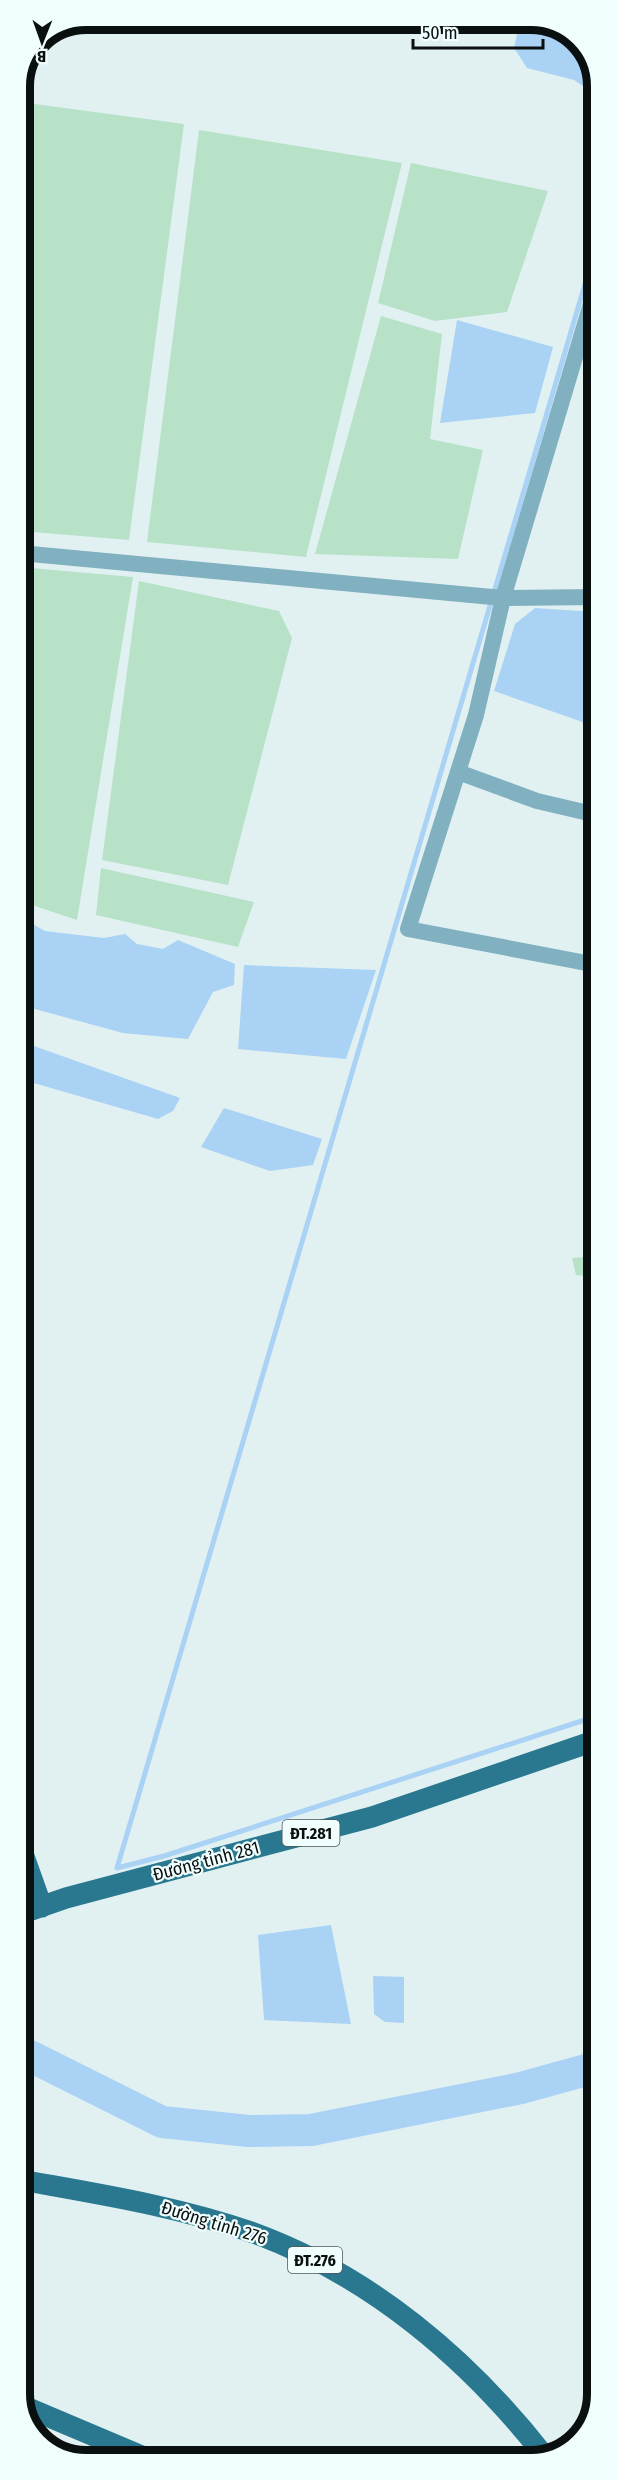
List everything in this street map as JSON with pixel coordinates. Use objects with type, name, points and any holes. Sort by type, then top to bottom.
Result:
[{"type":"main road","name":"Đường tỉnh 281","points":[[30,1910],[372,1817],[587,1743]]},
{"type":"main road","points":[[30,1873],[42,1906]]},
{"type":"main road","name":"Đường tỉnh 276","points":[[30,2182],[168,2208],[252,2233],[299,2252],[366,2290],[416,2324],[487,2388],[539,2449]]},
{"type":"main road","points":[[32,2410],[127,2450]]},
{"type":"street","points":[[587,317],[503,598],[477,715],[408,928],[587,963]]},
{"type":"street","points":[[30,554],[503,598],[587,597]]},
{"type":"street","points":[[458,772],[537,801],[587,813]]},
{"type":"green space","points":[[30,103],[184,124],[129,540],[30,532]]},
{"type":"green space","points":[[199,130],[402,163],[306,557],[147,542]]},
{"type":"green space","points":[[411,163],[548,191],[507,312],[435,321],[378,303]]},
{"type":"green space","points":[[381,316],[442,334],[430,439],[483,450],[458,559],[315,554]]},
{"type":"green space","points":[[30,568],[133,577],[77,920],[30,904]]},
{"type":"green space","points":[[139,581],[279,611],[292,638],[228,885],[102,860]]},
{"type":"green space","points":[[101,868],[254,902],[238,947],[96,915]]},
{"type":"green space","points":[[587,1257],[587,1276],[576,1275],[572,1258]]},
{"type":"water","points":[[518,30],[542,31],[559,37],[580,58],[586,75],[587,89],[574,80],[527,68],[514,48]]},
{"type":"water","points":[[457,320],[553,347],[535,413],[440,423]]},
{"type":"water","points":[[535,608],[587,611],[587,724],[494,691],[515,624]]},
{"type":"water","points":[[30,923],[45,931],[104,938],[125,934],[137,944],[163,949],[178,940],[235,964],[234,985],[213,992],[188,1039],[123,1033],[30,1008]]},
{"type":"water","points":[[244,965],[376,970],[346,1059],[238,1049]]},
{"type":"water","points":[[30,1045],[180,1098],[173,1111],[158,1119],[30,1082]]},
{"type":"water","points":[[224,1108],[322,1139],[313,1165],[270,1171],[201,1147]]},
{"type":"water","points":[[331,1925],[351,2024],[264,2020],[258,1935]]},
{"type":"water","points":[[373,1976],[404,1977],[404,2023],[385,2022],[374,2014]]},
{"type":"waterway","points":[[587,277],[117,1868],[164,1856],[587,1719]]},
{"type":"waterway","points":[[30,2056],[162,2122],[249,2131],[311,2130],[521,2088],[587,2070]]}]
